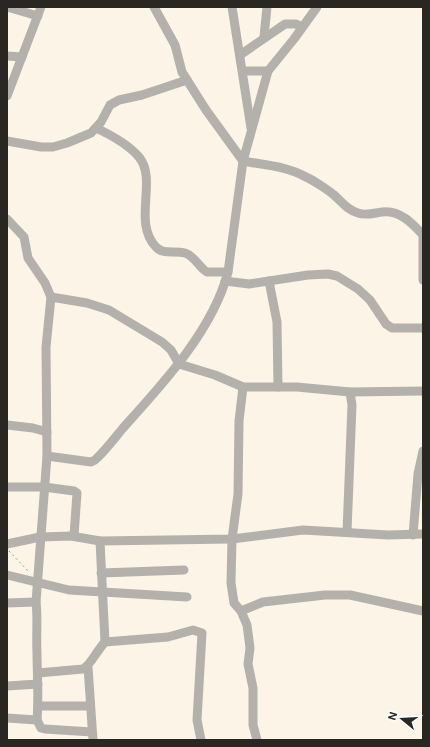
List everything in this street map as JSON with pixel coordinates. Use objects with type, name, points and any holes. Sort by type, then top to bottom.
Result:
[{"type":"street","points":[[7,7],[39,11],[7,96]]},
{"type":"street","points":[[154,7],[175,45],[182,72],[206,110],[244,161],[293,171],[306,177],[333,194],[342,204],[359,214],[369,215],[392,212],[412,223],[423,237],[423,280]]},
{"type":"street","points":[[232,7],[251,129]]},
{"type":"street","points":[[264,37],[267,7]]},
{"type":"street","points":[[47,456],[91,462],[95,460],[179,364],[206,320],[227,276],[244,161],[251,129],[268,71],[317,7]]},
{"type":"street","points":[[240,55],[264,37],[286,24],[296,24],[302,27]]},
{"type":"street","points":[[7,56],[22,58]]},
{"type":"street","points":[[243,71],[268,71]]},
{"type":"street","points":[[7,141],[40,147],[53,147],[91,133],[96,128],[110,105],[119,100],[142,95],[187,80]]},
{"type":"street","points":[[96,128],[130,148],[140,158],[145,171],[144,222],[150,239],[154,246],[159,250],[165,252],[186,253],[207,272],[227,276],[249,284],[308,275],[328,274],[337,276],[358,289],[370,300],[386,324],[392,328],[423,328]]},
{"type":"street","points":[[7,220],[24,237],[28,258],[45,283],[51,297],[46,346],[47,456],[36,602],[38,623],[36,650],[38,673],[37,720],[41,728],[93,736],[88,667],[94,653],[104,642],[168,637],[194,630],[202,633],[197,720],[201,740]]},
{"type":"street","points":[[269,281],[277,322],[278,387]]},
{"type":"street","points":[[51,297],[87,303],[109,310],[162,342],[171,350],[179,364],[215,375],[243,387],[278,387],[350,392],[423,391]]},
{"type":"street","points":[[243,387],[239,421],[238,494],[232,539],[231,583],[234,604],[240,611],[247,625],[250,648],[248,664],[253,688],[253,725],[256,740]]},
{"type":"street","points":[[347,532],[352,405],[350,392]]},
{"type":"street","points":[[7,425],[33,428],[47,432]]},
{"type":"street","points":[[413,534],[417,481],[423,451]]},
{"type":"street","points":[[7,487],[44,487],[71,490],[76,493],[74,536]]},
{"type":"street","points":[[7,544],[40,537],[74,536],[100,541],[232,539],[303,530],[388,535],[423,534]]},
{"type":"street","points":[[100,541],[104,642]]},
{"type":"street","points":[[101,573],[184,570]]},
{"type":"street","points":[[7,575],[38,581],[69,590],[187,597]]},
{"type":"street","points":[[240,611],[263,602],[325,594],[350,595],[423,611]]},
{"type":"street","points":[[7,603],[36,602]]},
{"type":"street","points":[[38,673],[83,669],[88,667]]},
{"type":"street","points":[[7,686],[38,684]]},
{"type":"street","points":[[38,706],[90,706]]},
{"type":"street","points":[[7,718],[37,720]]},
{"type":"path","points":[[7,550],[38,581]]}]
